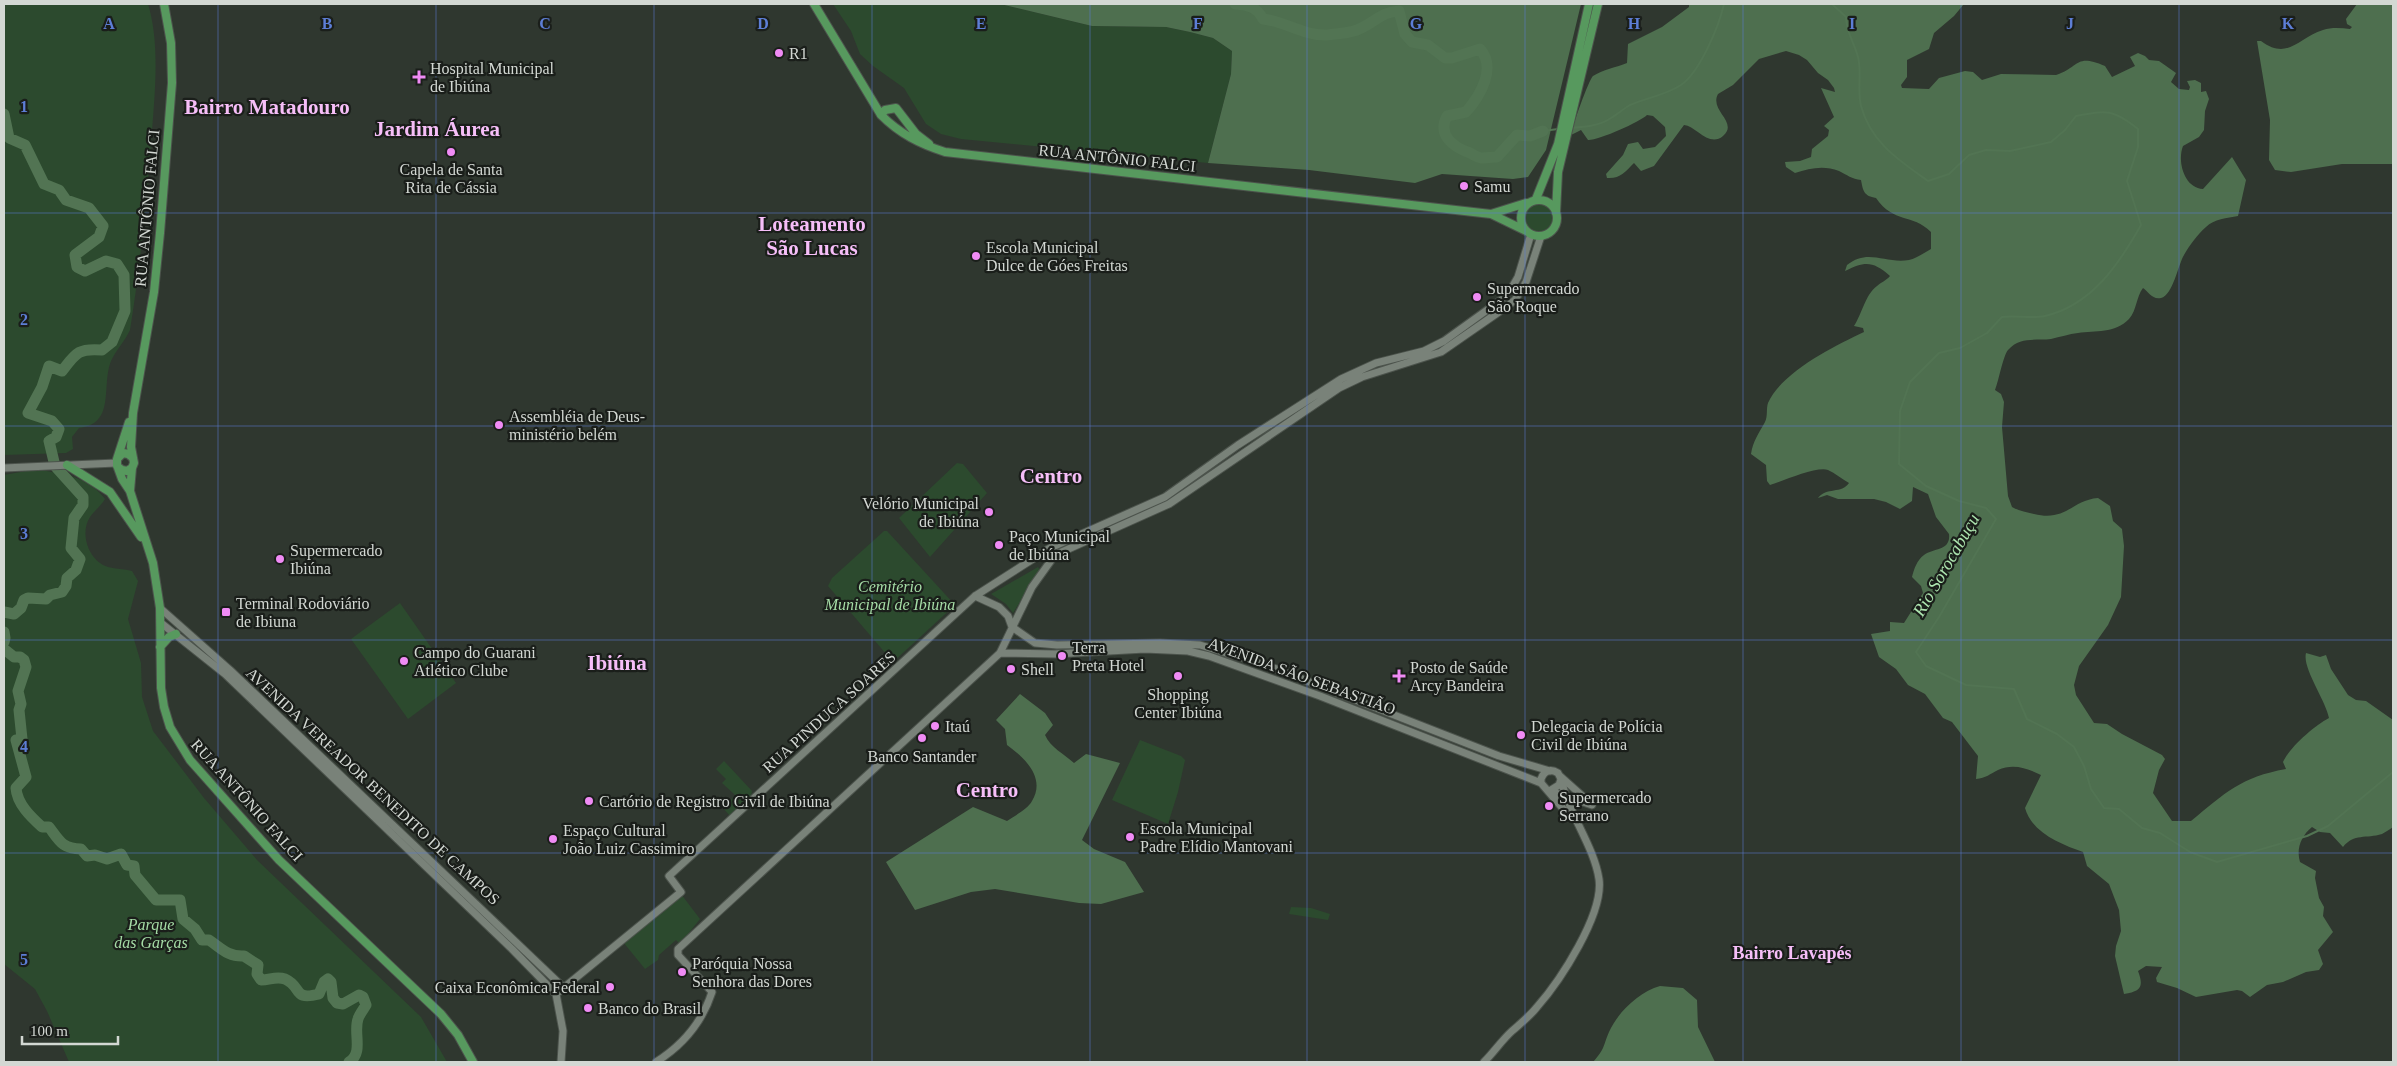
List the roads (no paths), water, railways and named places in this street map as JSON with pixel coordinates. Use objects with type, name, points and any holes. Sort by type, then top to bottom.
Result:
[{"type":"main road","name":"RUA ANTÔNIO FALCI","points":[[164,4],[171,58],[167,151],[154,292],[133,413],[117,463],[130,491],[153,563],[161,622],[161,688],[167,718],[178,742],[190,760],[279,860],[441,1014],[458,1035],[473,1062]]},
{"type":"main road","name":"RUA ANTÔNIO FALCI","points":[[814,4],[881,115],[892,126],[920,144],[944,152],[1491,214],[1528,233]]},
{"type":"main road","points":[[1536,199],[1558,144],[1589,4]]},
{"type":"main road","points":[[656,1062],[672,1052],[693,1030],[712,992],[677,952],[1000,654],[1032,588],[1055,555],[1169,504],[1339,388],[1362,377],[1441,352],[1515,300],[1526,282],[1541,236],[1553,229],[1556,223],[1558,172],[1598,4]]},
{"type":"main road","points":[[881,115],[885,110],[896,108],[916,134],[944,152]]},
{"type":"main road","points":[[1541,236],[1528,233],[1522,226],[1521,213],[1528,202],[1536,199],[1549,202],[1556,213]]},
{"type":"main road","name":"RUA ANTÔNIO FALCI","points":[[1491,214],[1528,202]]},
{"type":"main road","name":"RUA PINDUCA SOARES","points":[[563,987],[681,892],[669,876],[975,596],[1050,548],[1165,497],[1238,445],[1341,379],[1376,363],[1433,348],[1501,300],[1511,288],[1518,277],[1528,233]]},
{"type":"main road","points":[[1506,307],[1508,315]]},
{"type":"main road","name":"RUA ANTÔNIO FALCI","points":[[130,491],[133,458],[133,413]]},
{"type":"main road","points":[[117,463],[123,454],[133,458]]},
{"type":"main road","points":[[4,468],[117,463],[125,471],[132,468]]},
{"type":"main road","points":[[64,465],[110,492],[147,544]]},
{"type":"main road","points":[[1165,497],[1169,504]]},
{"type":"main road","points":[[975,596],[999,607],[1008,616],[1012,627]]},
{"type":"main road","name":"AVENIDA VEREADOR BENEDITO DE CAMPOS","points":[[160,608],[230,670],[556,994]]},
{"type":"main road","name":"AVENIDA VEREADOR BENEDITO DE CAMPOS","points":[[161,622],[225,674],[517,942],[563,987]]},
{"type":"main road","name":"AVENIDA SÃO SEBASTIÃO","points":[[1000,654],[1055,654],[1145,650],[1198,653],[1320,696],[1497,764],[1541,783],[1549,790],[1592,805],[1555,772],[1499,756],[1266,665],[1200,645],[1160,643],[1046,645],[1028,639],[1012,627]]},
{"type":"main road","points":[[160,646],[169,637],[176,634]]},
{"type":"main road","points":[[1198,653],[1200,645]]},
{"type":"main road","points":[[1320,696],[1322,687]]},
{"type":"main road","points":[[1497,764],[1499,756]]},
{"type":"main road","points":[[1541,783],[1543,775],[1550,771]]},
{"type":"main road","points":[[1560,778],[1559,785],[1549,790],[1578,828]]},
{"type":"main road","points":[[1484,1062],[1544,999],[1561,976],[1587,930],[1598,898],[1599,880],[1597,868],[1564,794],[1560,778]]},
{"type":"main road","points":[[512,949],[517,942]]},
{"type":"main road","points":[[561,1062],[564,1031],[556,994],[563,987]]},
{"type":"waterway","name":"Rio Sorocabuçu","points":[[1235,4],[1252,7],[1263,19],[1279,22],[1319,35],[1354,31],[1387,13],[1399,11],[1405,34],[1412,42],[1428,45],[1445,58],[1452,58],[1480,49],[1485,57],[1487,73],[1481,90],[1466,112],[1447,116],[1444,123],[1445,134],[1453,144],[1480,158],[1497,157],[1517,135],[1530,136],[1543,131]]},
{"type":"waterway","name":"Rio Sorocabuçu","points":[[1570,128],[1602,123],[1630,105],[1681,85],[1695,70],[1708,48],[1724,4]]},
{"type":"waterway","name":"Rio Sorocabuçu","points":[[1832,4],[1846,17],[1847,27],[1859,63],[1861,106],[1872,131],[1888,150],[1928,181],[1949,174],[1969,155],[1986,150],[2010,151],[2051,142],[2065,130],[2076,116],[2103,112],[2109,113],[2122,118],[2138,129],[2138,147],[2127,181],[2141,225],[2123,254],[2102,281],[2077,303],[2062,311],[2040,317],[2002,317],[1987,333],[1960,348],[1939,353],[1910,382],[1900,411],[1899,464],[1926,486],[1959,501],[1986,508],[1996,519],[1939,617],[1916,652],[1926,666],[1966,685],[2014,689],[2027,719],[2057,734],[2074,747],[2084,766],[2091,789],[2104,808],[2119,809],[2142,828],[2160,833],[2190,852],[2217,862],[2307,836],[2328,826],[2393,772]]},
{"type":"waterway","points":[[4,114],[9,138],[25,145],[44,184],[59,190],[66,200],[89,208],[103,226],[99,237],[75,255],[77,267],[85,271],[106,261],[117,264],[124,275],[125,311],[112,342],[102,350],[88,350],[78,353],[62,371],[49,366],[42,387],[28,413],[52,421],[59,429],[56,437],[49,441],[55,466],[83,497],[83,505],[74,518],[71,548],[80,559],[76,570],[67,578],[66,586],[62,592],[50,595],[46,599],[28,598],[24,600],[21,608],[14,614],[4,612]]},
{"type":"waterway","name":"Rio Sorocabuçu","points":[[1543,131],[1558,129]]},
{"type":"waterway","points":[[4,632],[4,642]]},
{"type":"waterway","points":[[4,649],[14,657],[20,657],[24,660],[26,667],[18,691],[21,704],[19,710],[22,739],[16,740],[26,777],[16,788],[19,799],[29,814],[42,827],[49,827],[65,845],[81,849],[87,856],[95,855],[107,859],[121,854],[127,865],[134,866],[135,875],[156,900],[180,900],[183,919],[195,929],[202,940],[209,940],[221,949],[233,955],[244,956],[258,965],[257,974],[261,980],[282,978],[291,982],[301,994],[311,996],[319,994],[324,982],[328,979],[331,982],[333,998],[337,1003],[343,1004],[359,995],[363,997],[366,1005],[359,1016],[357,1024],[356,1053],[349,1062]]},
{"type":"place","name":"R1","points":[[779,53]]},
{"type":"place","name":"Hospital Municipal de Ibiúna","points":[[419,77]]},
{"type":"place","name":"Capela de Santa Rita de Cássia","points":[[451,152]]},
{"type":"place","name":"Samu","points":[[1464,186]]},
{"type":"place","name":"Escola Municipal Dulce de Góes Freitas","points":[[976,256]]},
{"type":"place","name":"Supermercado São Roque","points":[[1477,297]]},
{"type":"place","name":"Assembléia de Deus- ministério belém","points":[[499,425]]},
{"type":"place","name":"Velório Municipal de Ibiúna","points":[[989,512]]},
{"type":"place","name":"Paço Municipal de Ibiúna","points":[[999,545]]},
{"type":"place","name":"Supermercado Ibiúna","points":[[280,559]]},
{"type":"place","name":"Terminal Rodoviário de Ibiuna","points":[[226,612]]},
{"type":"place","name":"Terra Preta Hotel","points":[[1062,656]]},
{"type":"place","name":"Campo do Guarani Atlético Clube","points":[[404,661]]},
{"type":"place","name":"Shell","points":[[1011,669]]},
{"type":"place","name":"Shopping Center Ibiúna","points":[[1178,676]]},
{"type":"place","name":"Posto de Saúde Arcy Bandeira","points":[[1399,676]]},
{"type":"place","name":"Itaú","points":[[935,726]]},
{"type":"place","name":"Delegacia de Polícia Civil de Ibiúna","points":[[1521,735]]},
{"type":"place","name":"Banco Santander","points":[[922,738]]},
{"type":"place","name":"Cartório de Registro Civil de Ibiúna","points":[[589,801]]},
{"type":"place","name":"Supermercado Serrano","points":[[1549,806]]},
{"type":"place","name":"Escola Municipal Padre Elídio Mantovani","points":[[1130,837]]},
{"type":"place","name":"Espaço Cultural João Luiz Cassimiro","points":[[553,839]]},
{"type":"place","name":"Paróquia Nossa Senhora das Dores","points":[[682,972]]},
{"type":"place","name":"Caixa Econômica Federal","points":[[610,987]]},
{"type":"place","name":"Banco do Brasil","points":[[588,1008]]},
{"type":"district","name":"Bairro Matadouro","points":[[267,107]]},
{"type":"district","name":"Jardim Áurea","points":[[437,129]]},
{"type":"district","name":"Loteamento São Lucas","points":[[812,236]]},
{"type":"district","name":"Centro","points":[[1051,476]]},
{"type":"district","name":"Ibiúna","points":[[617,663]]},
{"type":"district","name":"Centro","points":[[987,790]]},
{"type":"district","name":"Bairro Lavapés","points":[[1792,953]]},
{"type":"park label","name":"Cemitério Municipal de Ibiúna","points":[[890,595]]},
{"type":"park label","name":"Parque das Garças","points":[[151,933]]}]
